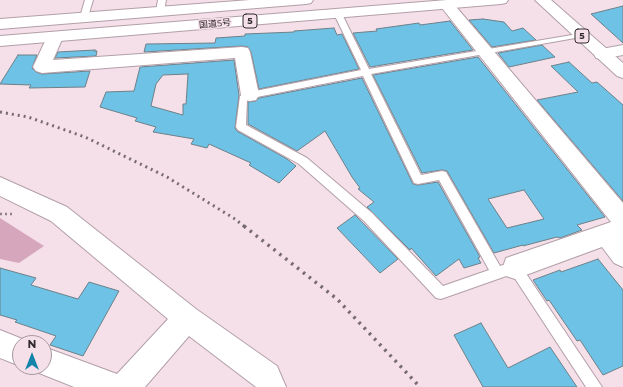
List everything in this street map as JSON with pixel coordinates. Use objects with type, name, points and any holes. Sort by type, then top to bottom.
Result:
[{"type":"main road","name":"国道5号","points":[[0,24],[84,18],[161,6],[306,0]]},
{"type":"main road","name":"国道5号","points":[[0,41],[501,0]]},
{"type":"main road","name":"5","points":[[542,0],[623,72]]},
{"type":"main road","points":[[447,5],[618,228],[623,255]]},
{"type":"main road","points":[[55,37],[42,67],[242,52],[250,95]]},
{"type":"main road","points":[[602,54],[623,50]]},
{"type":"main road","points":[[0,186],[59,214],[187,318],[267,376],[271,387]]},
{"type":"main road","points":[[506,270],[618,228]]},
{"type":"main road","points":[[125,387],[187,318]]},
{"type":"main road","points":[[0,344],[12,349]]},
{"type":"main road","points":[[52,364],[112,387]]},
{"type":"lane","points":[[84,18],[89,0]]},
{"type":"lane","points":[[338,14],[418,180],[442,175],[506,270],[594,387]]},
{"type":"lane","points":[[506,270],[441,293],[368,217],[303,162],[241,127],[243,98],[250,95],[367,72],[581,35]]},
{"type":"shaded area","points":[[0,218],[44,246],[19,263],[0,259]]},
{"type":"building","points":[[623,6],[623,43],[591,14]]},
{"type":"building","points":[[483,19],[504,22],[512,31],[523,28],[536,40],[492,47],[469,20]]},
{"type":"building","points":[[450,21],[473,50],[370,67],[353,33],[377,31],[376,29],[419,23],[420,25]]},
{"type":"building","points":[[334,28],[337,35],[342,34],[359,69],[259,89],[251,52],[248,47],[242,46],[144,52],[146,44],[215,43],[216,38],[245,36],[245,34],[294,32]]},
{"type":"building","points":[[542,45],[555,57],[509,67],[498,53]]},
{"type":"building","points":[[95,50],[94,51],[97,51],[96,56],[55,58],[58,52]]},
{"type":"building","points":[[18,55],[37,55],[32,68],[36,72],[42,74],[90,71],[85,87],[29,88],[31,85],[0,84]]},
{"type":"building","points":[[478,57],[605,217],[577,225],[582,230],[560,238],[557,237],[494,253],[447,171],[442,170],[422,173],[373,75]],"holes":[[[524,190],[544,219],[507,228],[488,199]]]},
{"type":"building","points":[[234,60],[239,95],[235,128],[237,131],[287,159],[296,166],[279,183],[249,165],[251,163],[209,144],[207,148],[191,144],[194,139],[153,132],[156,127],[135,121],[137,118],[100,107],[106,92],[134,91],[140,67]],"holes":[[[188,74],[186,104],[183,104],[183,115],[151,106],[156,84],[163,75]]]},
{"type":"building","points":[[569,62],[592,83],[597,82],[623,105],[623,201],[537,100],[578,92],[551,66]]},
{"type":"building","points":[[362,78],[413,184],[418,185],[438,182],[480,257],[478,258],[481,263],[464,268],[459,259],[436,276],[411,248],[410,250],[367,207],[374,202],[358,189],[360,188],[325,131],[297,151],[248,124],[248,102],[256,101],[259,98]]},
{"type":"building","points":[[355,215],[398,259],[380,273],[337,228]]},
{"type":"building","points":[[598,259],[623,290],[623,366],[603,375],[580,340],[577,341],[549,300],[547,301],[533,280],[560,270],[561,272]]},
{"type":"building","points":[[0,268],[36,278],[31,285],[78,299],[89,282],[119,291],[83,356],[52,346],[52,342],[56,336],[15,322],[17,320],[0,315]]},
{"type":"building","points":[[481,323],[508,368],[550,347],[577,387],[483,387],[454,335]]},
{"type":"railway","points":[[0,112],[28,117],[85,137],[167,177],[235,219],[245,227]]},
{"type":"railway","points":[[244,226],[337,299],[420,387]]}]
